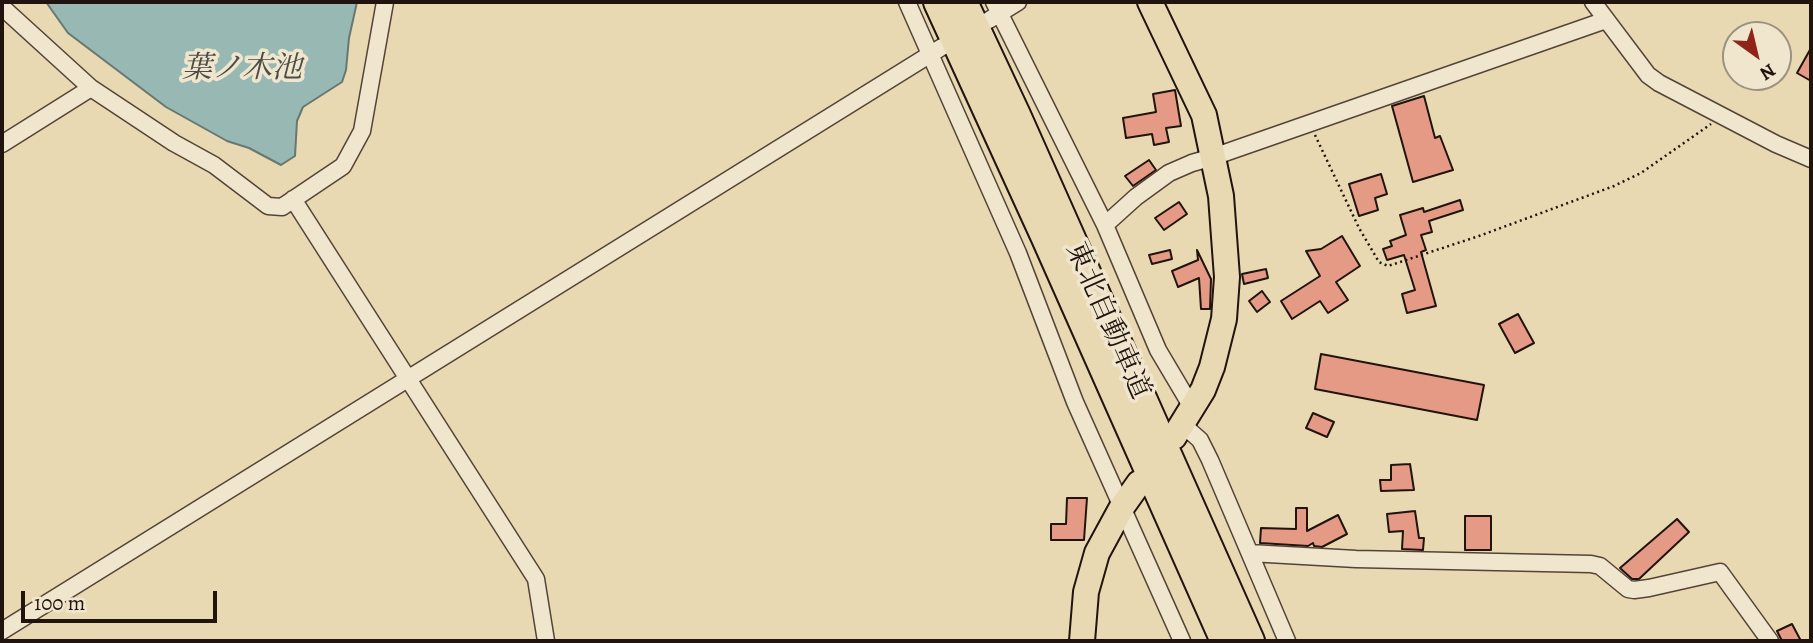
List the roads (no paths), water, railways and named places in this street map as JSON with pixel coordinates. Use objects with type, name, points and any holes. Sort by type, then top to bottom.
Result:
[{"type":"highway","name":"東北自動車道","points":[[938,2],[1225,641]]},
{"type":"highway","name":"東北自動車道","points":[[962,2],[1250,641]]},
{"type":"main road","points":[[1150,2],[1204,115],[1223,215],[1226,298],[1224,319],[1212,367],[1183,423]]},
{"type":"main road","points":[[1082,641],[1090,573],[1103,541],[1139,483]]},
{"type":"street","points":[[2,7],[91,88],[174,143],[214,165],[268,206],[282,207],[342,166],[362,131],[385,2]]},
{"type":"street","points":[[907,2],[936,51],[1075,402],[1182,641]]},
{"type":"street","points":[[1018,2],[994,11],[1105,225],[1158,350],[1183,423],[1200,440],[1210,460],[1287,641]]},
{"type":"street","points":[[1592,2],[1648,75],[1678,95],[1811,159]]},
{"type":"street","points":[[1105,225],[1136,197],[1169,173],[1192,163],[1606,20]]},
{"type":"street","points":[[2,631],[936,51]]},
{"type":"street","points":[[2,144],[91,88]]},
{"type":"street","points":[[293,199],[536,579],[545,641]]},
{"type":"street","points":[[1250,554],[1591,564],[1600,566],[1628,589],[1634,590],[1720,572],[1770,641]]},
{"type":"water","name":"葉ノ木池","points":[[46,2],[357,2],[342,82],[303,107],[297,121],[295,156],[281,165],[249,148],[227,141],[166,107],[68,33]]}]
